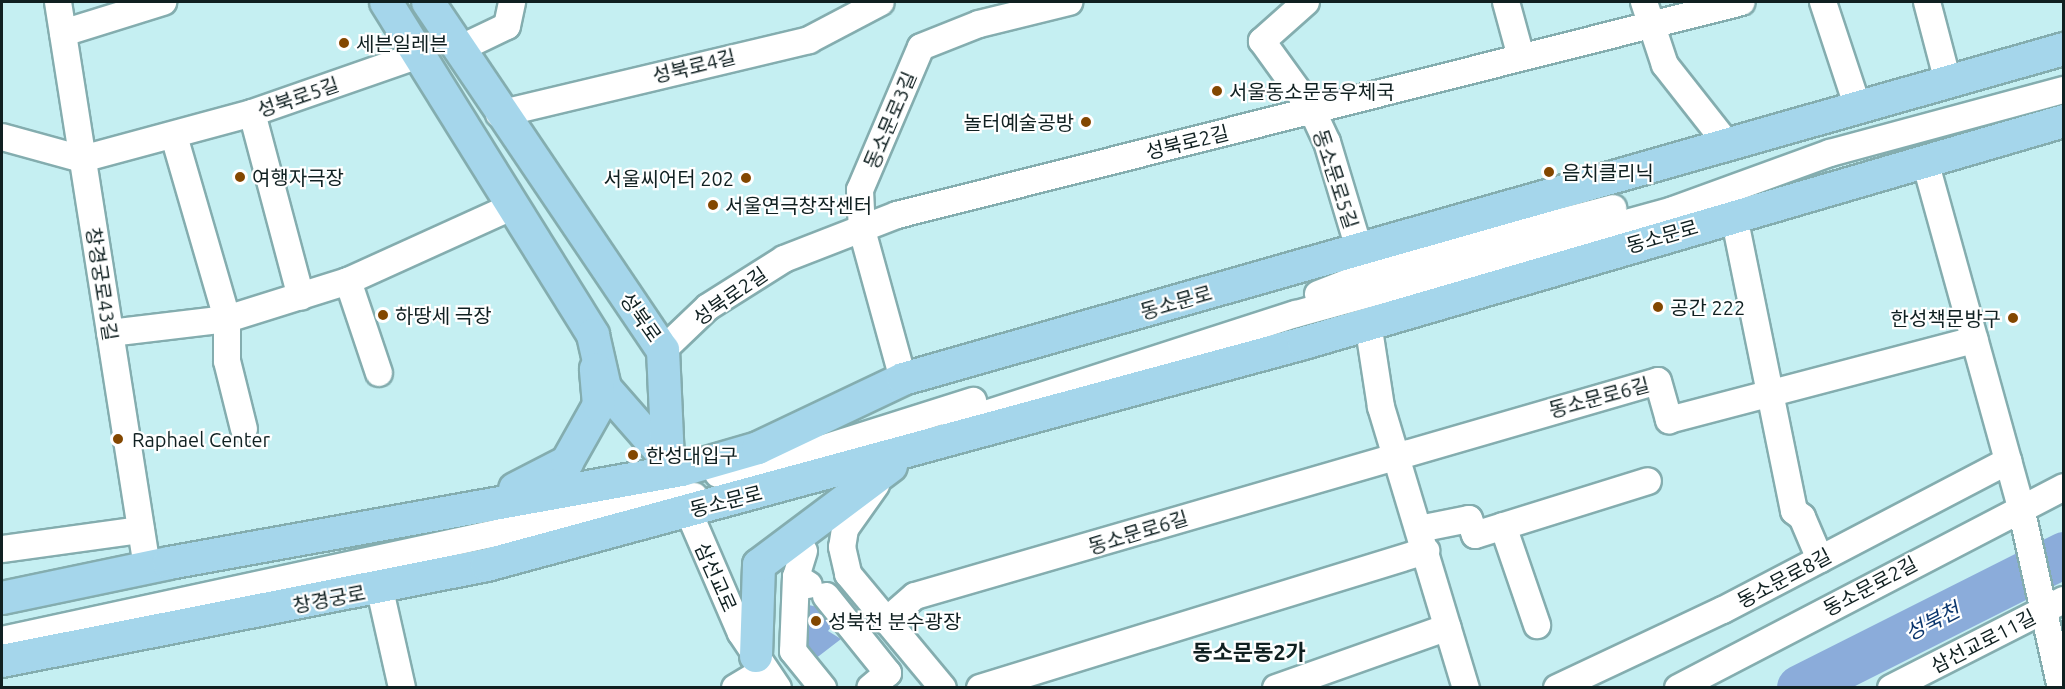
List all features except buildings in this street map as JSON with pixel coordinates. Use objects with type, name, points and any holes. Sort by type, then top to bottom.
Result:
[{"type":"main road","points":[[386,2],[594,335],[605,388],[677,485]]},
{"type":"main road","name":"성북로","points":[[428,2],[499,114],[663,350],[677,485]]},
{"type":"main road","points":[[418,50],[454,42]]},
{"type":"main road","name":"동소문로","points":[[653,520],[677,485],[903,379],[2064,49]]},
{"type":"main road","name":"동소문로","points":[[472,508],[632,478],[677,485],[907,455],[2064,121]]},
{"type":"main road","points":[[2,598],[147,567],[472,508],[567,462],[599,405],[594,335]]},
{"type":"main road","points":[[766,671],[759,565],[907,455]]},
{"type":"main road","name":"창경궁로","points":[[2,661],[380,590],[653,520]]},
{"type":"street","name":"창경궁로43길","points":[[58,2],[147,567]]},
{"type":"street","points":[[63,33],[163,2]]},
{"type":"street","points":[[454,42],[507,26],[512,2]]},
{"type":"street","name":"성북로4길","points":[[499,114],[809,40],[881,2]]},
{"type":"street","name":"동소문로3길","points":[[903,379],[862,230],[860,190],[921,47],[979,24],[1070,2]]},
{"type":"street","name":"동소문로5길","points":[[1306,2],[1262,41],[1312,110],[1327,142],[1359,249]]},
{"type":"street","points":[[1506,2],[1521,57]]},
{"type":"street","name":"성북로2길","points":[[663,350],[708,307],[784,259],[897,215],[1521,57],[1646,13],[1742,2]]},
{"type":"street","points":[[1823,2],[1858,108]]},
{"type":"street","points":[[1927,2],[1948,82]]},
{"type":"street","points":[[1646,13],[1665,65],[1728,145]]},
{"type":"street","name":"성북로5길","points":[[2,137],[82,159],[174,136],[252,113],[418,50]]},
{"type":"street","points":[[2,640],[616,507],[677,485],[793,458],[1108,355],[1293,304],[1385,267],[1649,200],[1806,145],[2064,82]]},
{"type":"street","points":[[2,627],[929,432],[1296,314],[1673,210],[1830,153],[2064,90]]},
{"type":"street","points":[[252,113],[301,297]]},
{"type":"street","points":[[174,136],[226,319],[227,361],[244,429]]},
{"type":"street","points":[[1924,161],[2050,603],[2061,684]]},
{"type":"street","points":[[110,333],[226,319],[301,297],[348,281],[513,206]]},
{"type":"street","points":[[1734,216],[1767,395],[1794,511],[1802,517],[1820,559]]},
{"type":"street","points":[[348,281],[379,374]]},
{"type":"street","points":[[1368,323],[1381,407],[1466,687]]},
{"type":"street","points":[[1767,395],[1975,340]]},
{"type":"street","name":"동소문로6길","points":[[886,621],[915,596],[1395,453],[1658,381],[1669,420],[1767,395]]},
{"type":"street","points":[[907,455],[870,491],[845,529],[842,547],[848,574],[943,687]]},
{"type":"street","name":"동소문로8길","points":[[1557,687],[1820,559],[2008,460]]},
{"type":"street","points":[[980,687],[1423,540],[1469,519],[1475,535],[1648,481]]},
{"type":"street","name":"삼선교로","points":[[677,485],[766,671]]},
{"type":"street","name":"동소문로2길","points":[[1678,687],[2022,511],[2064,487]]},
{"type":"street","points":[[1503,526],[1537,625]]},
{"type":"street","points":[[2,549],[141,530]]},
{"type":"street","points":[[804,551],[796,577],[793,651],[823,687]]},
{"type":"street","points":[[796,577],[832,590],[888,673],[870,687]]},
{"type":"street","points":[[380,590],[402,687]]},
{"type":"street","name":"삼선교로11길","points":[[1891,687],[2050,603]]},
{"type":"street","points":[[1276,687],[1448,627]]},
{"type":"street","points":[[735,687],[766,671]]},
{"type":"water","points":[[805,604],[829,610],[834,623],[828,631],[841,639],[815,659],[805,648]]},
{"type":"waterway","name":"성북천","points":[[1800,688],[2064,555]]},
{"type":"place","name":"세븐일레븐","points":[[344,43]]},
{"type":"place","name":"서울동소문동우체국","points":[[1217,91]]},
{"type":"place","name":"놀터예술공방","points":[[1086,122]]},
{"type":"place","name":"음치클리닉","points":[[1549,172]]},
{"type":"place","name":"여행자극장","points":[[240,177]]},
{"type":"place","name":"서울씨어터 202","points":[[746,178]]},
{"type":"place","name":"서울연극창작센터","points":[[713,205]]},
{"type":"place","name":"공간 222","points":[[1658,307]]},
{"type":"place","name":"하땅세 극장","points":[[383,315]]},
{"type":"place","name":"한성책문방구","points":[[2013,318]]},
{"type":"place","name":"Raphael Center","points":[[118,439]]},
{"type":"place","name":"한성대입구","points":[[633,455]]},
{"type":"place","name":"성북천 분수광장","points":[[816,621]]},
{"type":"district","name":"동소문동2가","points":[[1249,652]]}]
